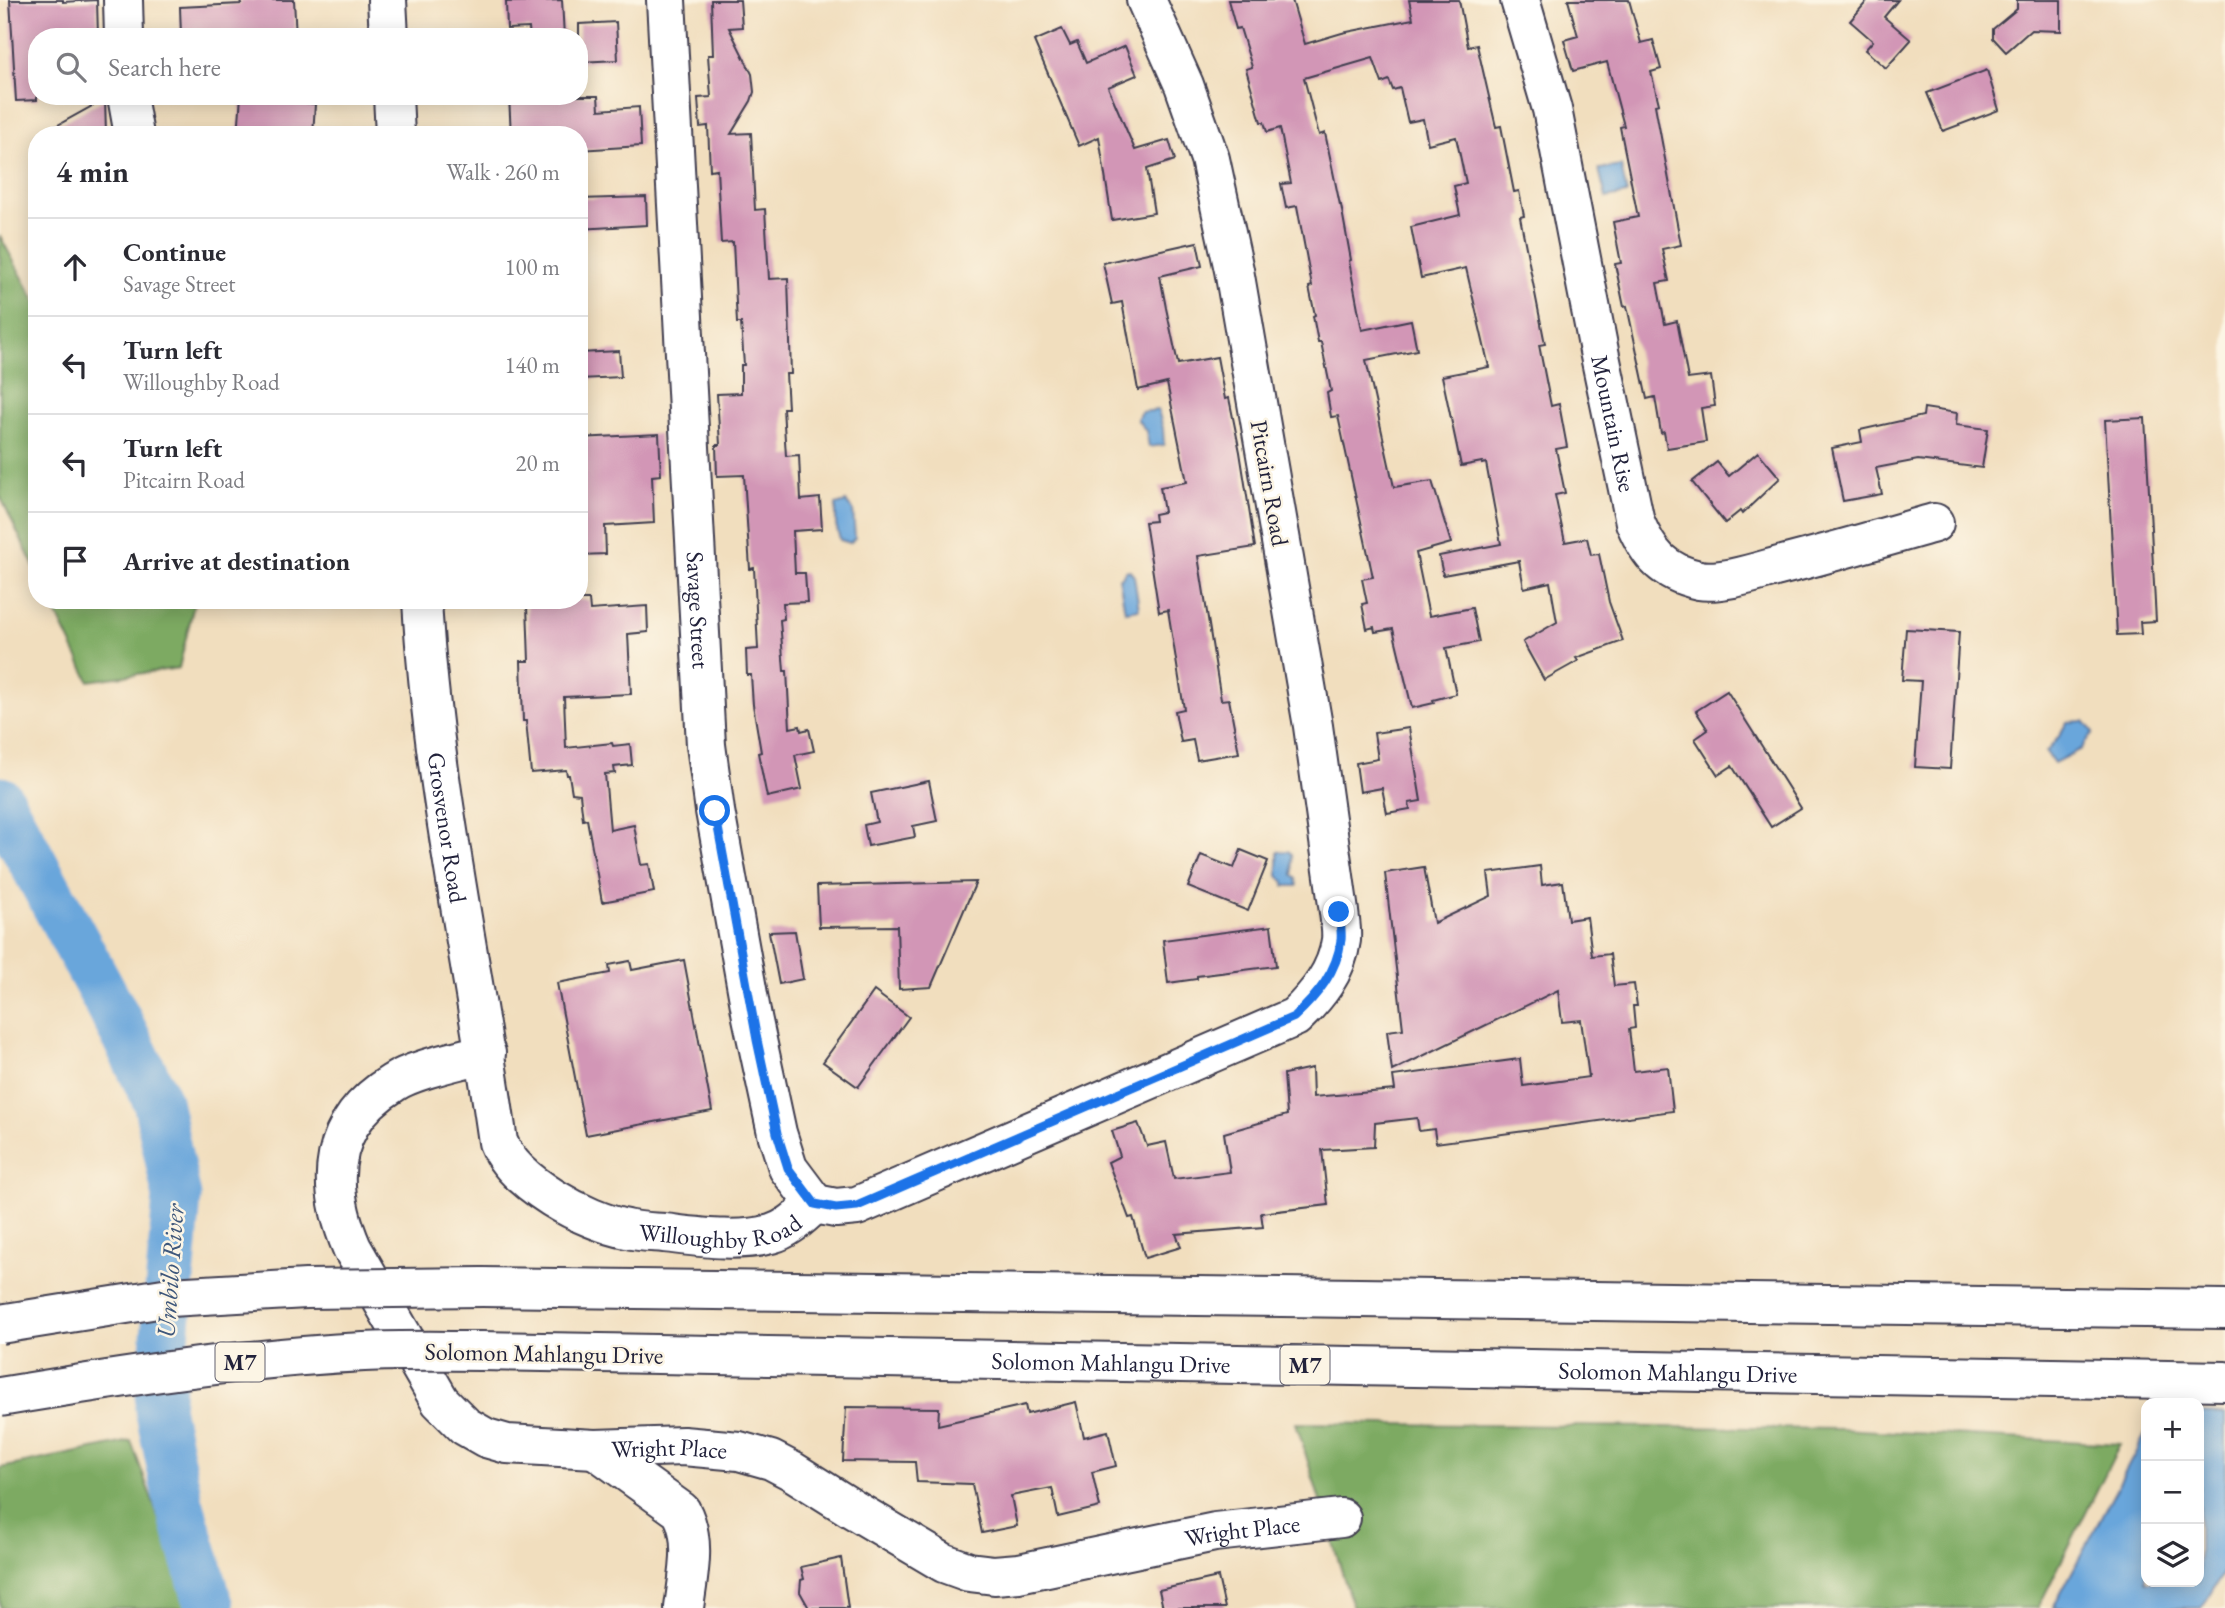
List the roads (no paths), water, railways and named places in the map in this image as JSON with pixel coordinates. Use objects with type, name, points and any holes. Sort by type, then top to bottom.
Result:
[{"type":"main road","points":[[123,0],[124,28]]},
{"type":"main road","points":[[387,0],[389,28]]},
{"type":"main road","name":"Savage Street","points":[[666,0],[708,758],[750,1004],[777,1133],[788,1168],[815,1204]]},
{"type":"main road","name":"Pitcairn Road","points":[[1146,0],[1184,85],[1210,159],[1234,270],[1312,726],[1339,912],[1341,939],[1329,976]]},
{"type":"main road","name":"Mountain Rise","points":[[1520,0],[1552,109],[1598,351],[1635,522],[1645,545],[1658,560],[1674,571],[1702,580],[1719,580],[1755,573],[1934,523]]},
{"type":"main road","points":[[129,105],[132,126]]},
{"type":"main road","points":[[393,105],[395,126]]},
{"type":"main road","name":"Grosvenor Road","points":[[423,609],[426,670],[448,836],[486,1054]]},
{"type":"main road","name":"Willoughby Road","points":[[486,1054],[498,1142],[502,1152],[522,1177],[553,1198],[590,1216],[626,1229],[697,1237],[756,1238],[791,1225],[815,1204],[836,1208],[857,1206],[1294,1017],[1310,1003],[1329,976]]},
{"type":"main road","name":"Wright Place","points":[[486,1054],[395,1082],[371,1100],[353,1119],[342,1141],[336,1166],[337,1200],[352,1248],[433,1389],[450,1413],[485,1438],[507,1444],[595,1449],[651,1446],[713,1447],[739,1451],[771,1460],[792,1471],[944,1563],[969,1572],[994,1575],[1020,1573],[1215,1532],[1341,1518]]},
{"type":"main road","points":[[0,1324],[170,1297],[306,1289],[482,1287],[2213,1309]]},
{"type":"main road","name":"Solomon Mahlangu Drive","points":[[0,1397],[164,1371],[256,1360],[365,1352],[481,1351],[2225,1381]]},
{"type":"main road","points":[[595,1449],[681,1511],[688,1523],[690,1538],[684,1608]]},
{"type":"water","points":[[1621,166],[1627,194],[1606,198],[1599,169]]},
{"type":"water","points":[[1158,410],[1164,445],[1149,447],[1146,431],[1137,419],[1141,412]]},
{"type":"water","points":[[846,502],[853,510],[855,538],[850,543],[840,540],[836,525],[836,505]]},
{"type":"water","points":[[1129,570],[1134,576],[1139,609],[1125,611],[1119,578]]},
{"type":"water","points":[[2084,721],[2093,732],[2081,749],[2054,763],[2046,752],[2067,722]]},
{"type":"water","points":[[1288,851],[1292,854],[1293,876],[1297,886],[1285,886],[1278,876],[1278,852]]},
{"type":"water","points":[[2204,1413],[2225,1414],[2225,1568],[2202,1608],[2053,1608],[2141,1442],[2141,1587],[2204,1587]]},
{"type":"waterway","name":"Umbilo River","points":[[0,801],[116,1017],[157,1101],[177,1197],[159,1408],[178,1500],[210,1608]]}]
